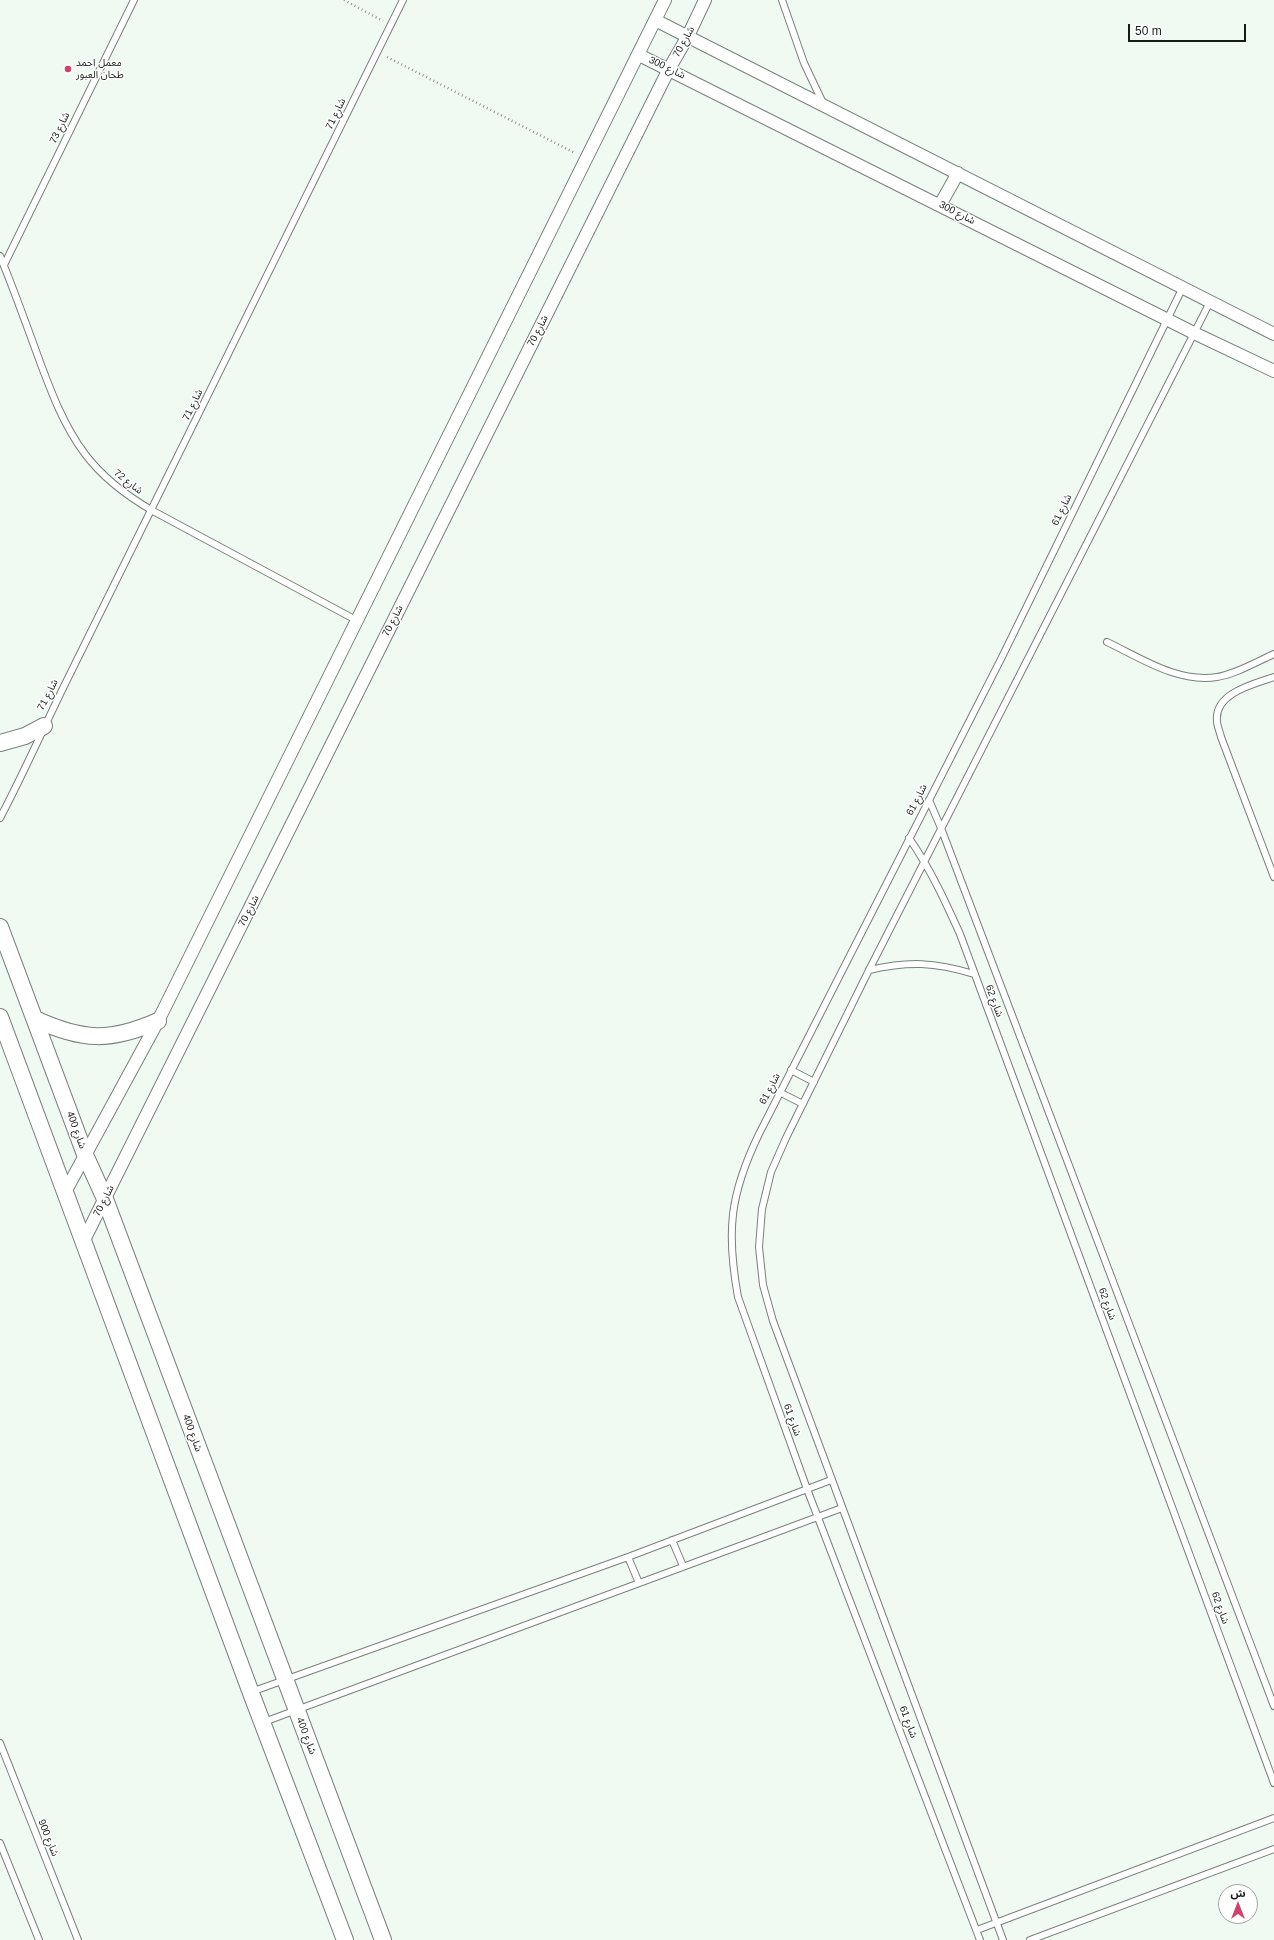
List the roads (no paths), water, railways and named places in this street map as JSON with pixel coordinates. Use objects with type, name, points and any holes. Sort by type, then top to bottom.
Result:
[{"type":"street","points":[[64,1194],[86,1157],[158,1021],[665,0]]},
{"type":"street","name":"شارع 70","points":[[83,1242],[669,69],[688,36],[705,0]]},
{"type":"street","points":[[655,20],[1274,334]]},
{"type":"street","name":"شارع 300","points":[[639,55],[1194,333],[1274,371]]},
{"type":"street","points":[[940,205],[958,173]]},
{"type":"street","points":[[0,742],[26,736],[44,726]]},
{"type":"street","name":"شارع 400","points":[[0,926],[86,1157],[105,1199],[383,1940]]},
{"type":"street","points":[[0,1017],[64,1194],[345,1940]]},
{"type":"street","points":[[35,1019],[60,1031],[85,1036],[110,1036],[135,1031],[158,1021]]},
{"type":"lane","name":"شارع 73","points":[[4,265],[134,0]]},
{"type":"lane","name":"شارع 71","points":[[0,818],[403,0]]},
{"type":"lane","points":[[782,0],[804,63],[824,105]]},
{"type":"lane","name":"شارع 72","points":[[0,256],[55,404],[69,430],[86,455],[105,477],[128,496],[152,511],[356,620]]},
{"type":"lane","name":"شارع 61","points":[[980,1940],[807,1489],[738,1297],[732,1264],[731,1230],[735,1197],[744,1164],[1002,656],[1183,287]]},
{"type":"lane","name":"شارع 61","points":[[1003,1940],[773,1321],[763,1284],[759,1247],[762,1209],[771,1172],[802,1104],[924,860],[1210,302]]},
{"type":"lane","points":[[1107,642],[1174,674],[1196,678],[1218,676],[1274,654]]},
{"type":"lane","points":[[1274,676],[1232,694],[1221,704],[1216,720],[1221,737],[1274,876]]},
{"type":"lane","name":"شارع 62","points":[[929,800],[941,828],[1274,1706]]},
{"type":"lane","name":"شارع 62","points":[[909,838],[924,860],[944,896],[960,934],[1274,1784]]},
{"type":"lane","points":[[869,970],[895,964],[922,963],[948,966],[974,974]]},
{"type":"lane","points":[[791,1070],[814,1082]]},
{"type":"lane","points":[[780,1092],[802,1104]]},
{"type":"lane","points":[[251,1692],[628,1557],[832,1480]]},
{"type":"lane","points":[[262,1723],[842,1508]]},
{"type":"lane","points":[[672,1540],[683,1566]]},
{"type":"lane","points":[[628,1557],[638,1583]]},
{"type":"lane","name":"شارع 900","points":[[0,1743],[78,1940]]},
{"type":"lane","points":[[977,1930],[1274,1818]]},
{"type":"lane","points":[[0,1843],[37,1940]]},
{"type":"lane","points":[[1030,1940],[1274,1849]]},
{"type":"place","name":"معمل احمد طحان العبور","points":[[68,69]]}]
